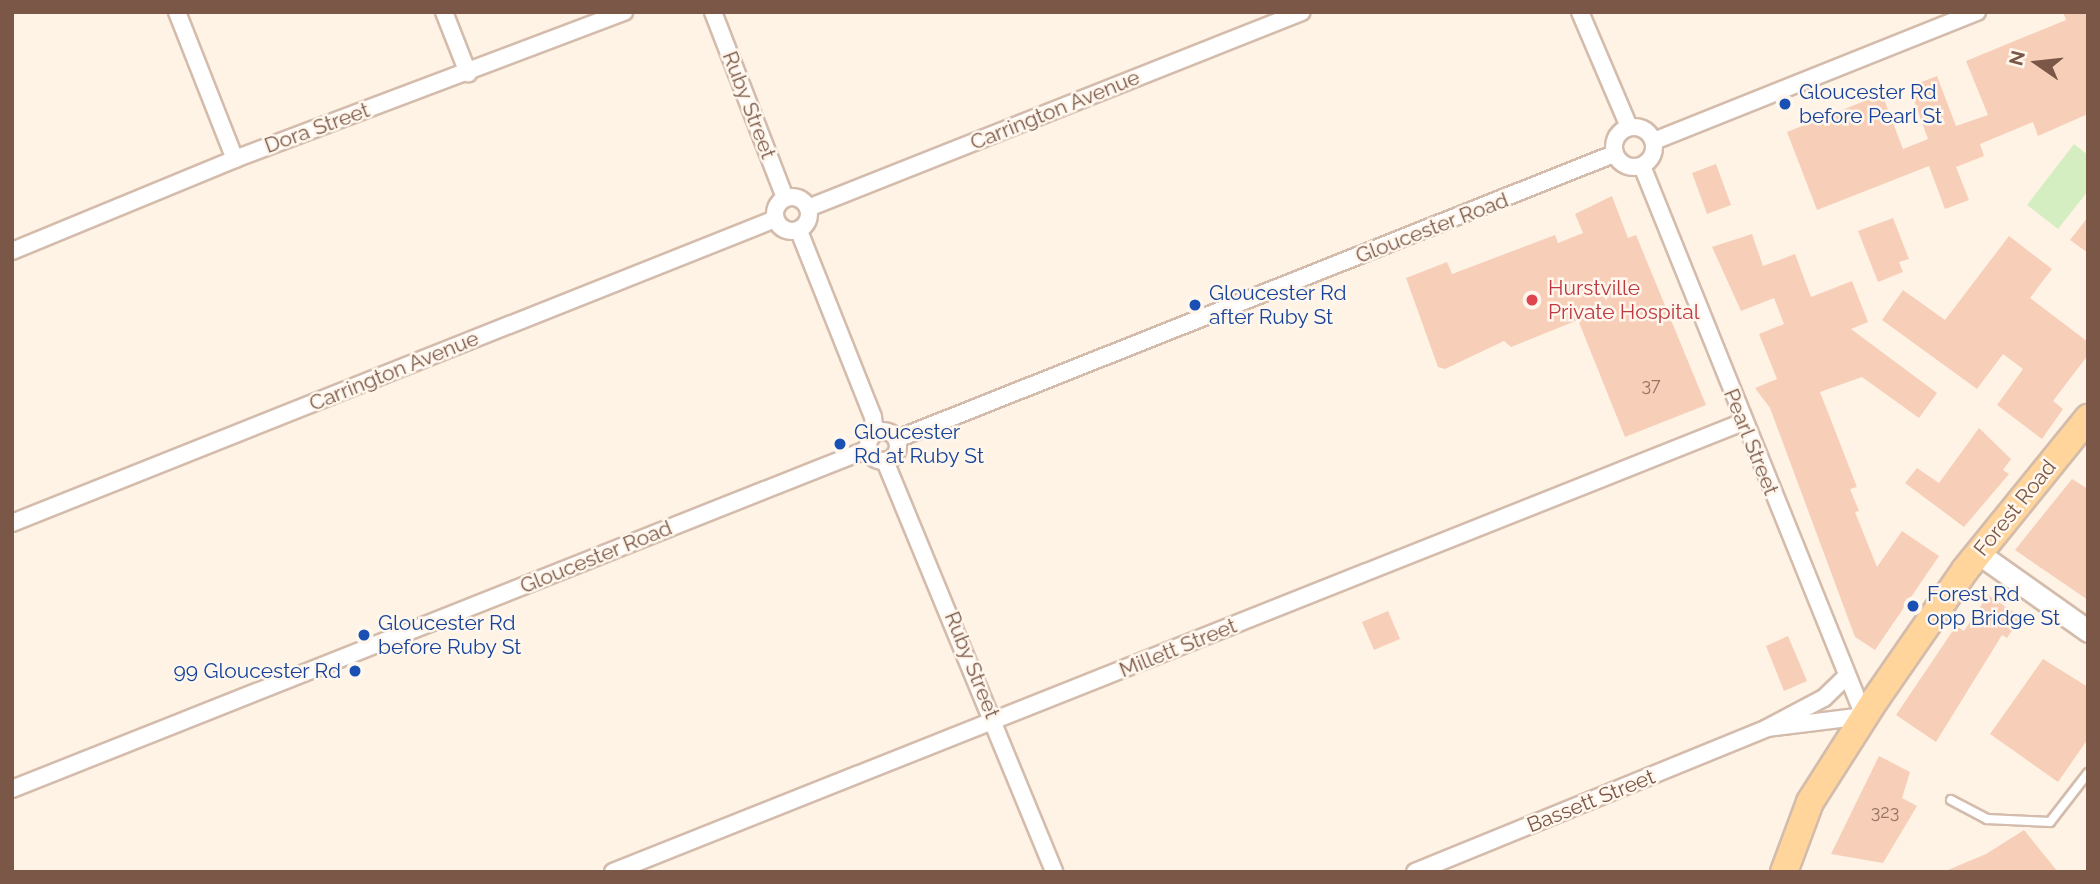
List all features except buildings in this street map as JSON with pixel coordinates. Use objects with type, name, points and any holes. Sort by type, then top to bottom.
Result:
[{"type":"main road","name":"Forest Road","points":[[1784,872],[1810,802],[1857,727],[1978,554],[2088,418]]},
{"type":"main road","name":"Forest Road","points":[[1801,872],[1857,727]]},
{"type":"street","points":[[177,12],[235,159]]},
{"type":"street","points":[[444,12],[468,73]]},
{"type":"street","name":"Dora Street","points":[[12,251],[235,159],[624,12]]},
{"type":"street","name":"Ruby Street","points":[[713,12],[785,198]]},
{"type":"street","name":"Carrington Avenue","points":[[808,208],[1302,12]]},
{"type":"street","points":[[1580,12],[1629,127]]},
{"type":"street","points":[[1654,141],[1977,12]]},
{"type":"street","points":[[1629,127],[1641,128],[1654,141],[1651,158],[1642,166],[1622,164],[1614,154],[1615,140],[1629,127]]},
{"type":"street","name":"Gloucester Road","points":[[897,439],[1614,154]]},
{"type":"street","name":"Pearl Street","points":[[1642,166],[1845,678],[1857,727]]},
{"type":"street","points":[[785,198],[801,200],[808,208],[808,221],[799,231],[784,230],[775,219],[785,198]]},
{"type":"street","name":"Carrington Avenue","points":[[12,523],[775,219]]},
{"type":"street","points":[[799,231],[873,416],[872,441],[885,461],[897,453],[897,439],[887,431],[872,441]]},
{"type":"street","name":"Millett Street","points":[[613,872],[1744,422]]},
{"type":"street","name":"Gloucester Road","points":[[12,789],[872,441]]},
{"type":"street","name":"Ruby Street","points":[[885,461],[995,721],[1054,872]]},
{"type":"street","points":[[1978,554],[2088,631]]},
{"type":"street","name":"Bassett Street","points":[[1415,872],[1767,728],[1824,698],[1845,678]]},
{"type":"street","name":"Bassett Street","points":[[1767,728],[1857,727]]},
{"type":"lane","points":[[1951,800],[1987,819],[2050,822],[2088,773]]},
{"type":"green space","points":[[2074,144],[2088,155],[2088,191],[2058,229],[2027,205]]},
{"type":"place","name":"Gloucester Rd before Pearl St","points":[[1785,104]]},
{"type":"place","name":"Hurstville Private Hospital","points":[[1532,300]]},
{"type":"place","name":"Gloucester Rd after Ruby St","points":[[1195,305]]},
{"type":"place","name":"Gloucester Rd at Ruby St","points":[[840,444]]},
{"type":"place","name":"Forest Rd opp Bridge St","points":[[1913,606]]},
{"type":"place","name":"Gloucester Rd before Ruby St","points":[[364,635]]},
{"type":"place","name":"99 Gloucester Rd","points":[[355,671]]}]
